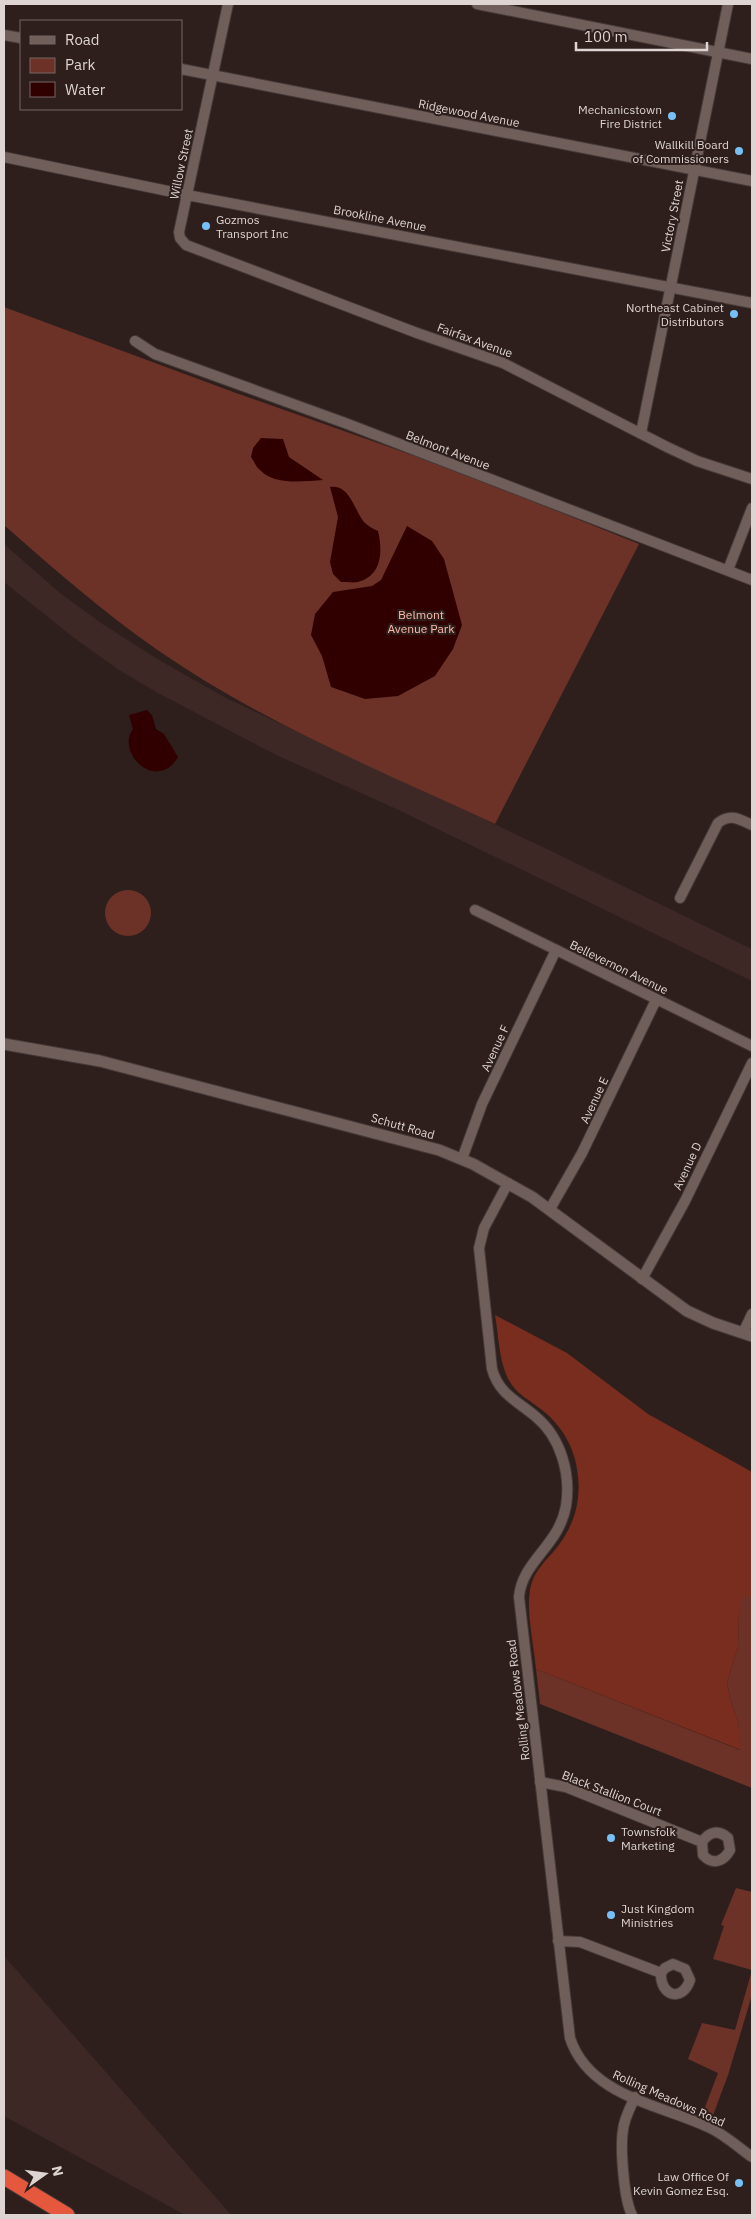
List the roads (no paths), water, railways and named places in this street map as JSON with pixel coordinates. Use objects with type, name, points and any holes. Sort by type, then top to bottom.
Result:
[{"type":"highway","points":[[4,2177],[67,2215]]},
{"type":"street","name":"Willow Street","points":[[182,241],[179,232],[228,4]]},
{"type":"street","points":[[476,4],[752,59]]},
{"type":"street","name":"Victory Street","points":[[641,433],[728,4]]},
{"type":"street","points":[[4,35],[20,38]]},
{"type":"street","name":"Ridgewood Avenue","points":[[182,69],[752,181]]},
{"type":"street","name":"Brookline Avenue","points":[[4,157],[187,195],[752,303]]},
{"type":"street","name":"Fairfax Avenue","points":[[182,241],[186,246],[417,333],[503,363],[698,461],[752,479]]},
{"type":"street","name":"Belmont Avenue","points":[[135,341],[155,354],[345,423],[752,580]]},
{"type":"street","points":[[728,570],[752,508]]},
{"type":"street","points":[[680,898],[718,823],[725,817],[734,817],[752,825]]},
{"type":"street","name":"Bellevernon Avenue","points":[[474,910],[752,1046]]},
{"type":"street","name":"Avenue F","points":[[462,1159],[482,1104],[556,950]]},
{"type":"street","name":"Avenue E","points":[[550,1209],[582,1153],[656,1000]]},
{"type":"street","name":"Schutt Road","points":[[4,1044],[100,1061],[392,1136],[439,1150],[462,1159],[508,1183],[550,1209],[642,1279],[688,1311],[713,1323],[748,1334]]},
{"type":"street","name":"Avenue D","points":[[642,1279],[685,1201],[752,1063]]},
{"type":"street","name":"Rolling Meadows Road","points":[[508,1183],[484,1228],[479,1248],[492,1369],[495,1379],[503,1392],[535,1416],[551,1433],[562,1456],[567,1482],[566,1508],[558,1530],[548,1547],[525,1574],[519,1596],[567,2023],[573,2048],[588,2070],[598,2079],[635,2097],[707,2126],[752,2157]]},
{"type":"street","points":[[748,1334],[752,1314]]},
{"type":"street","name":"Black Stallion Court","points":[[540,1782],[566,1787],[702,1842]]},
{"type":"street","points":[[558,1941],[580,1942],[661,1973]]},
{"type":"street","points":[[632,2215],[627,2201],[622,2133],[625,2120],[635,2097]]},
{"type":"water","points":[[261,438],[283,439],[289,457],[323,480],[290,481],[266,475],[257,467],[251,457],[253,448]]},
{"type":"water","points":[[330,487],[337,487],[347,494],[364,522],[378,531],[380,539],[379,562],[372,574],[358,582],[341,582],[333,574],[330,562],[338,517]]},
{"type":"water","points":[[407,526],[432,541],[444,559],[462,625],[453,649],[435,676],[398,696],[365,699],[331,687],[322,656],[311,635],[315,614],[333,592],[372,586],[381,580]]},
{"type":"water","points":[[147,710],[152,715],[156,729],[164,734],[178,757],[169,767],[160,771],[150,770],[141,766],[129,749],[129,739],[133,729],[129,715]]},
{"type":"place","name":"Mechanicstown Fire District","points":[[672,116]]},
{"type":"place","name":"Wallkill Board of Commissioners","points":[[739,151]]},
{"type":"place","name":"Gozmos Transport Inc","points":[[206,226]]},
{"type":"place","name":"Northeast Cabinet Distributors","points":[[734,314]]},
{"type":"place","name":"Townsfolk Marketing","points":[[611,1838]]},
{"type":"place","name":"Just Kingdom Ministries","points":[[611,1915]]},
{"type":"place","name":"Law Office Of Kevin Gomez Esq.","points":[[739,2183]]},
{"type":"park label","name":"Belmont Avenue Park","points":[[421,621]]}]
